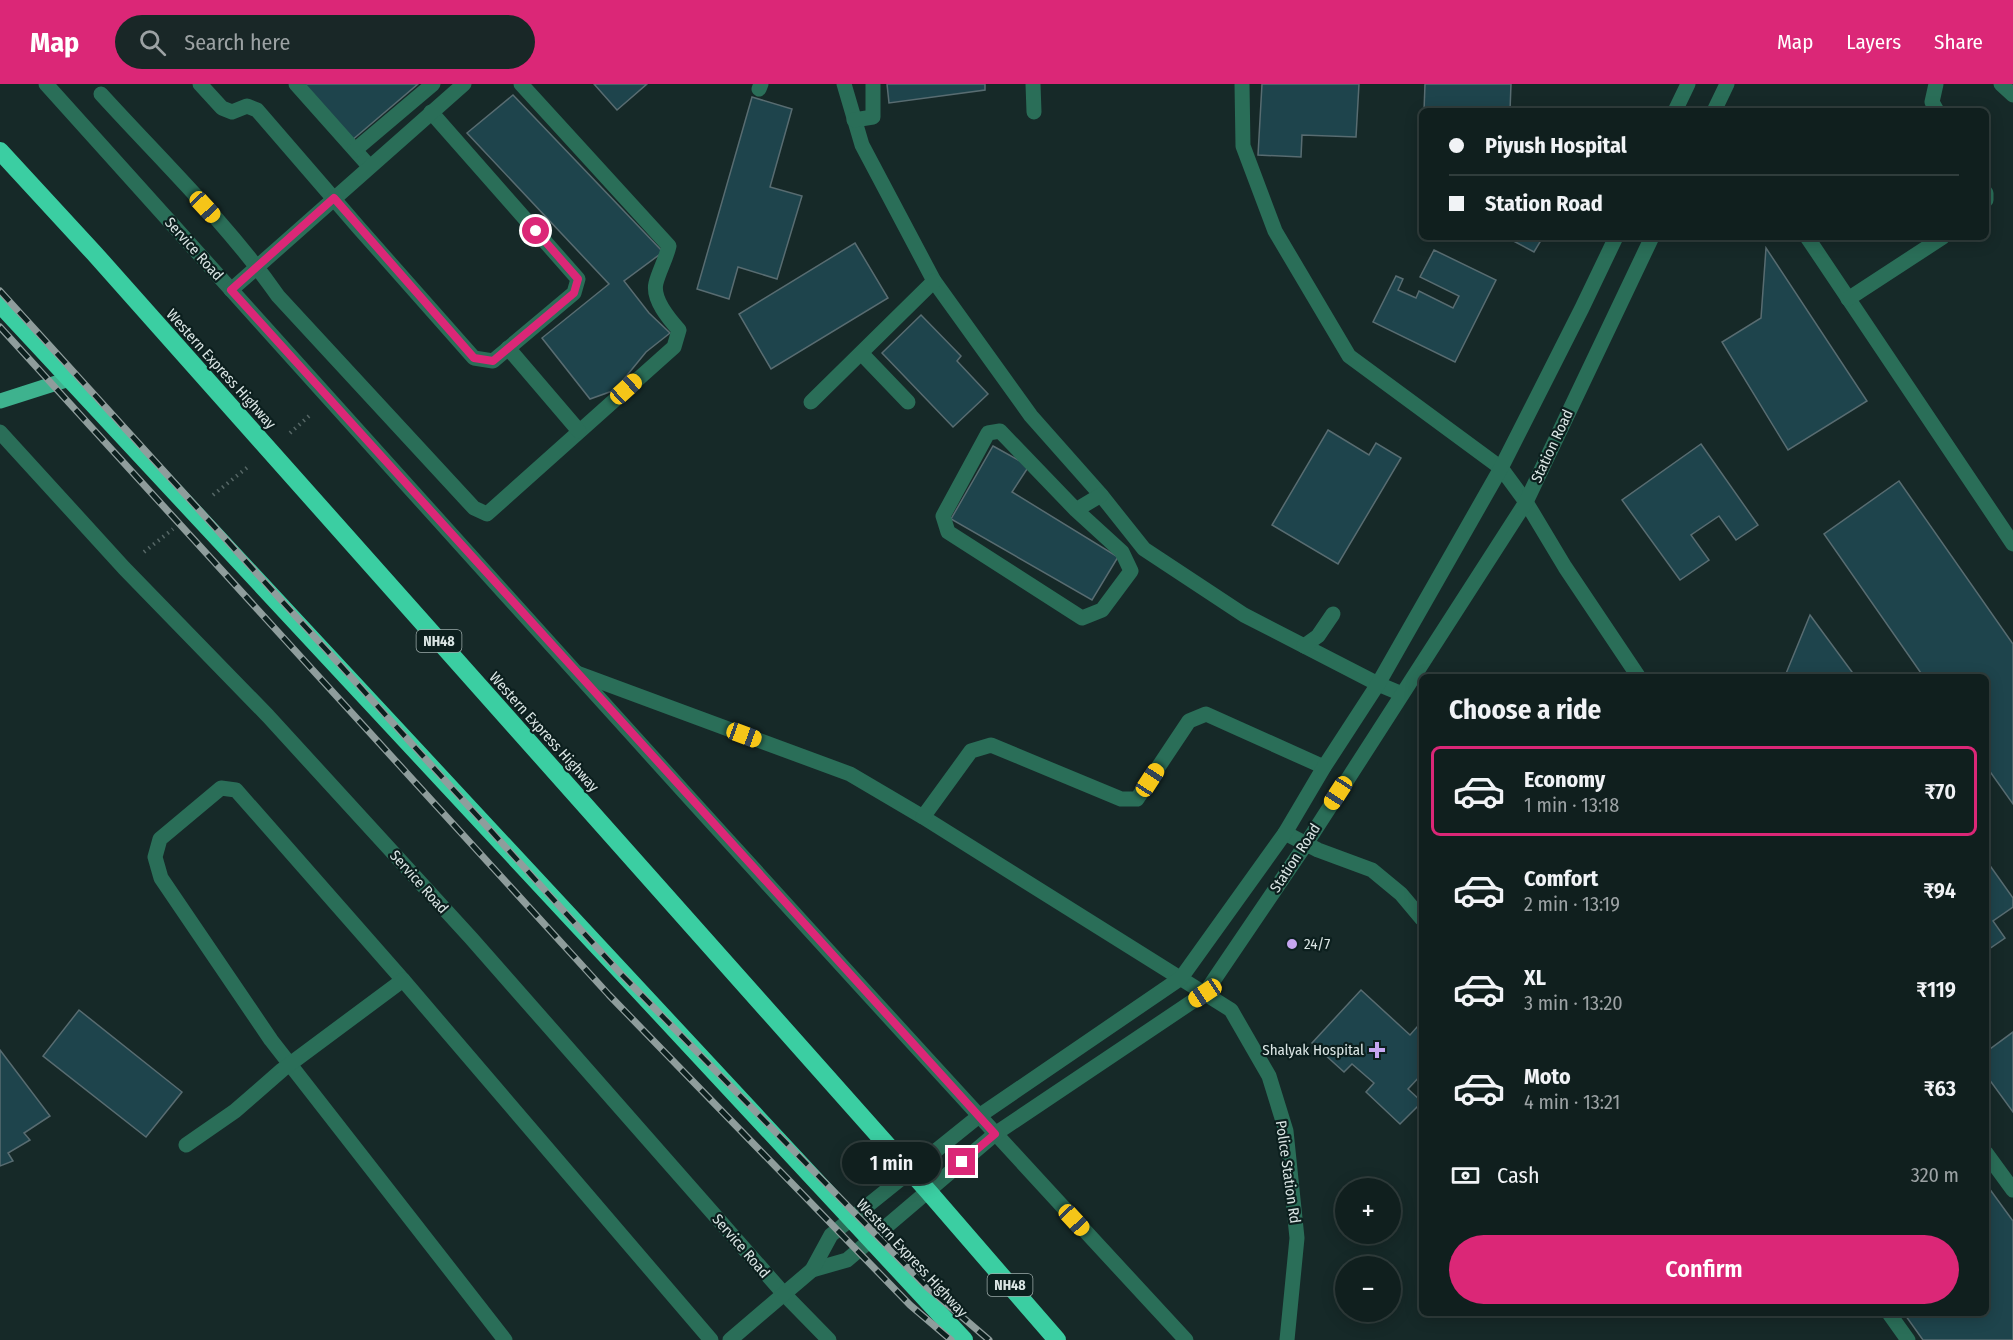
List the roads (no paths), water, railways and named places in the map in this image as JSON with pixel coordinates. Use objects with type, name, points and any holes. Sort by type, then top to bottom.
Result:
[{"type":"highway","name":"Western Express Highway","points":[[0,151],[102,262],[876,1132],[1058,1340]]},
{"type":"highway","name":"Western Express Highway","points":[[0,304],[964,1340]]},
{"type":"main road","points":[[0,401],[69,379]]},
{"type":"street","name":"Service Road","points":[[46,84],[575,672],[995,1134],[1186,1340]]},
{"type":"street","points":[[200,84],[222,108],[232,112],[248,106],[257,110],[474,358],[493,361],[574,293],[578,279],[431,112]]},
{"type":"street","points":[[296,84],[369,166]]},
{"type":"street","points":[[355,150],[433,84]]},
{"type":"street","points":[[231,290],[464,84]]},
{"type":"street","points":[[101,94],[257,266],[278,296],[474,508],[487,513],[674,347],[679,330],[662,310],[655,285],[669,246],[520,84]]},
{"type":"street","points":[[844,84],[862,145],[934,281],[1031,416],[1101,495],[1144,549],[1244,615],[1402,694]]},
{"type":"street","points":[[854,120],[873,117],[873,84]]},
{"type":"street","points":[[1033,84],[1034,112]]},
{"type":"street","points":[[1242,84],[1243,146],[1275,231],[1349,356],[1501,468],[1526,502],[1565,567],[1637,674]]},
{"type":"street","points":[[1676,108],[1688,84]]},
{"type":"street","points":[[1718,108],[1726,84]]},
{"type":"street","points":[[1935,108],[1932,102],[1936,84]]},
{"type":"street","points":[[2001,84],[2013,95]]},
{"type":"street","name":"Station Road","points":[[730,1340],[812,1270],[831,1235],[979,1116],[1181,978],[1285,833],[1324,767],[1378,684],[1501,468],[1615,240]]},
{"type":"street","name":"Station Road","points":[[812,1270],[847,1260],[995,1134],[1205,993],[1306,844],[1526,502],[1651,240]]},
{"type":"street","points":[[1809,240],[2013,544]]},
{"type":"street","points":[[1848,298],[1938,240]]},
{"type":"street","points":[[811,402],[934,281]]},
{"type":"street","points":[[508,348],[579,431]]},
{"type":"street","points":[[862,354],[908,402]]},
{"type":"street","points":[[1000,431],[1076,510],[1122,552],[1131,570],[1102,610],[1082,618],[948,532],[943,516],[988,433],[1000,431]]},
{"type":"street","name":"Service Road","points":[[0,432],[124,568],[268,716],[440,904],[784,1294],[830,1340]]},
{"type":"street","points":[[1076,510],[1101,495]]},
{"type":"street","points":[[1304,646],[1318,636],[1333,614]]},
{"type":"street","points":[[1621,674],[1628,661]]},
{"type":"street","name":"Police Station Rd","points":[[575,672],[850,774],[923,817],[1231,1010],[1269,1076],[1286,1131],[1297,1238],[1287,1340]]},
{"type":"street","points":[[923,817],[971,751],[991,745],[1121,799],[1137,799],[1189,721],[1206,714],[1324,767]]},
{"type":"street","points":[[505,1340],[289,1065],[161,878],[155,857],[160,839],[221,788],[236,790],[403,980],[711,1340]]},
{"type":"street","points":[[1285,833],[1306,844],[1372,870],[1401,894],[1419,915]]},
{"type":"street","points":[[186,1145],[235,1111],[289,1065],[403,980]]},
{"type":"street","points":[[1989,1157],[2013,1190]]},
{"type":"street","points":[[1891,1316],[1908,1340]]},
{"type":"railway","points":[[0,291],[622,975],[926,1286],[989,1340]]},
{"type":"railway","points":[[0,327],[609,995],[910,1305],[951,1340]]},
{"type":"place","name":"24/7","points":[[1292,944]]},
{"type":"place","name":"Shalyak Hospital","points":[[1377,1050]]}]
